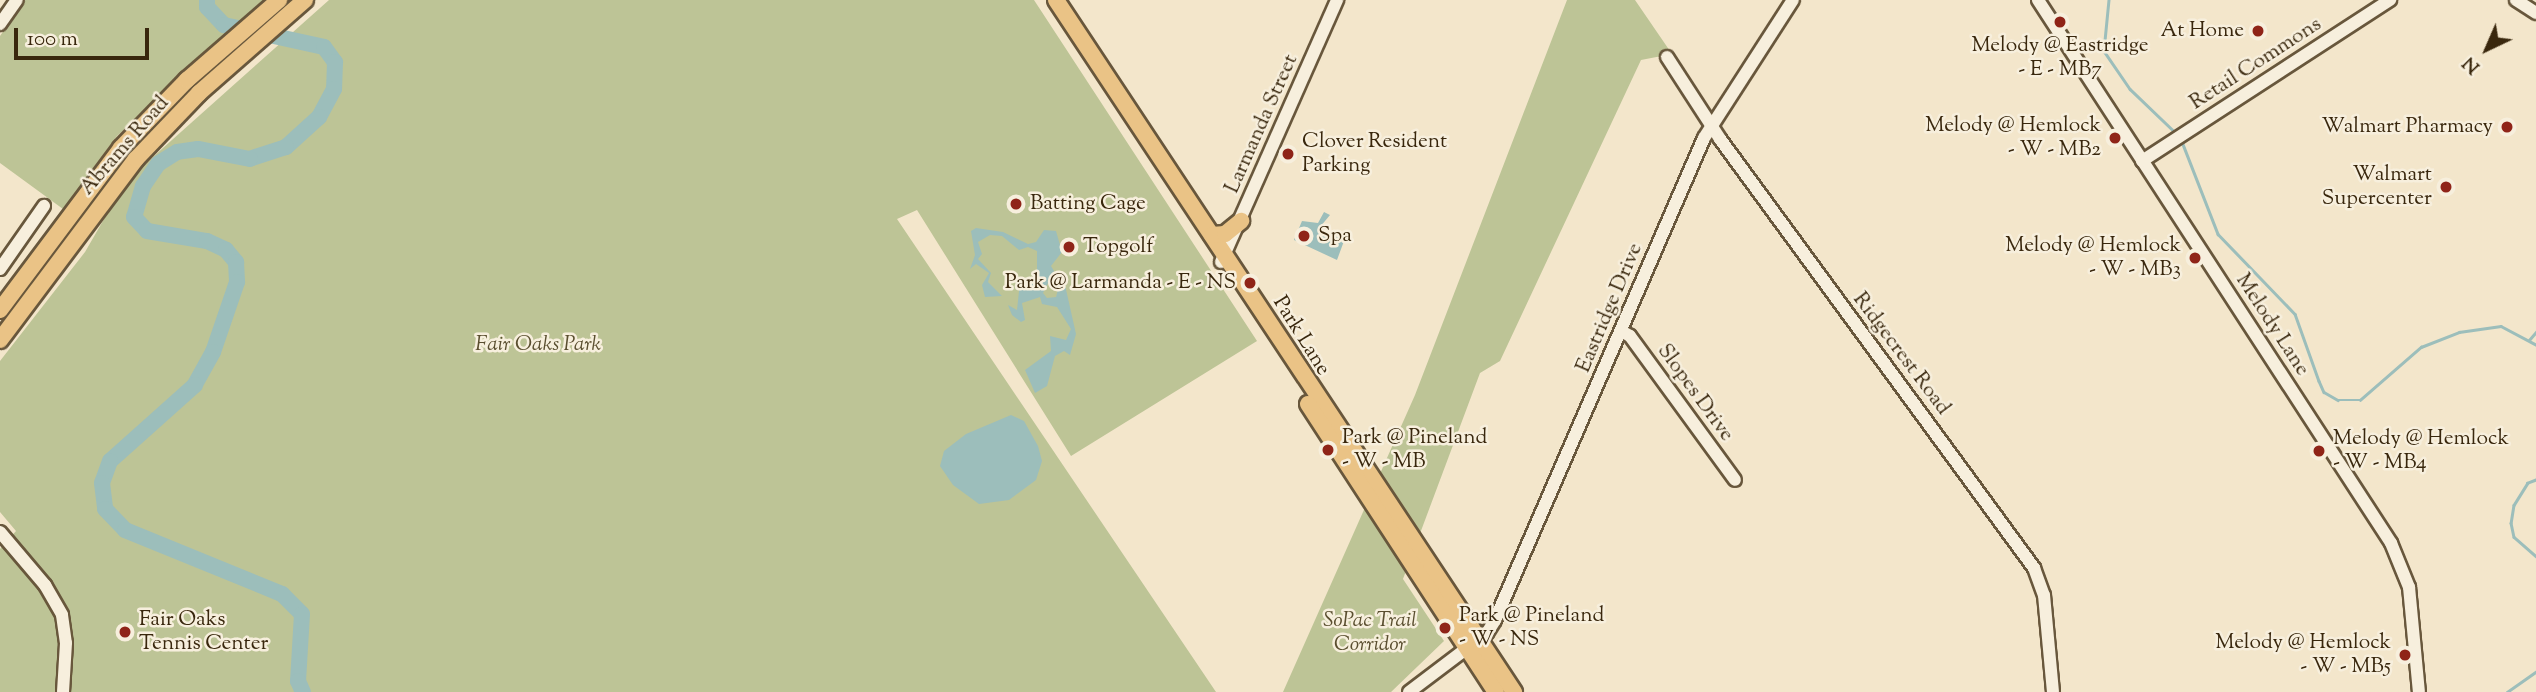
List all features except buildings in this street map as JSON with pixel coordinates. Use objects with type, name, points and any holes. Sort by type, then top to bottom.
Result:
[{"type":"main road","name":"Abrams Road","points":[[3,301],[121,148],[187,80],[279,0]]},
{"type":"main road","name":"Abrams Road","points":[[0,340],[136,159],[199,93],[305,0]]},
{"type":"main road","name":"Park Lane","points":[[1045,0],[1223,258],[1300,383],[1472,644],[1496,692]]},
{"type":"main road","name":"Park Lane","points":[[1056,0],[1212,235],[1223,258]]},
{"type":"main road","points":[[1212,235],[1229,232],[1241,221]]},
{"type":"main road","points":[[3,301],[24,309]]},
{"type":"main road","name":"Park Lane","points":[[1472,644],[1514,692]]},
{"type":"street","points":[[0,24],[4,9],[17,0]]},
{"type":"street","name":"Larmanda Street","points":[[1223,258],[1337,0]]},
{"type":"street","name":"Eastridge Drive","points":[[1409,692],[1472,644],[1501,608],[1710,125],[1793,0]]},
{"type":"street","name":"Melody Lane","points":[[2038,0],[2398,557],[2412,604],[2418,692]]},
{"type":"street","name":"Retail Commons","points":[[2142,161],[2390,0]]},
{"type":"street","points":[[2516,0],[2536,13]]},
{"type":"street","name":"Ridgecrest Road","points":[[1667,57],[1710,125],[2035,568],[2045,596],[2053,692]]},
{"type":"street","points":[[0,270],[44,206]]},
{"type":"street","name":"Slopes Drive","points":[[1622,331],[1630,336],[1735,480]]},
{"type":"street","points":[[0,532],[45,585],[62,615],[66,643],[63,692]]},
{"type":"green space","points":[[25,0],[265,0],[117,136],[63,209],[0,163],[0,36]]},
{"type":"green space","name":"Fair Oaks Park","points":[[329,0],[1034,0],[1257,341],[1071,456],[917,210],[897,219],[1216,692],[0,692],[0,549],[16,531],[0,512],[0,361],[85,252],[126,181]]},
{"type":"green space","name":"SoPac Trail Corridor","points":[[1567,0],[1635,0],[1672,54],[1641,60],[1500,361],[1480,373],[1403,579],[1444,641],[1391,692],[1283,692],[1415,395]]},
{"type":"water","name":"Spa","points":[[1324,212],[1330,215],[1320,227],[1344,241],[1337,260],[1294,240],[1302,221],[1318,223]]},
{"type":"water","points":[[976,228],[1003,232],[1028,244],[1036,242],[1044,230],[1056,231],[1062,252],[1051,266],[1054,271],[1043,293],[1047,298],[1056,297],[1059,286],[1056,275],[1065,285],[1076,334],[1070,355],[1064,351],[1055,356],[1047,386],[1035,393],[1025,370],[1051,351],[1050,336],[1066,340],[1071,329],[1057,307],[1042,304],[1040,297],[1022,303],[1025,320],[1021,322],[1012,315],[1008,305],[1017,310],[1020,282],[1037,276],[1037,251],[1028,247],[1019,250],[1002,236],[990,235],[978,242],[982,254],[978,259],[991,273],[988,282],[1002,296],[985,297],[982,285],[989,273],[976,264],[970,269],[975,255],[971,231]]},
{"type":"water","points":[[1011,415],[1024,421],[1038,446],[1042,461],[1036,480],[1009,500],[979,504],[953,485],[940,466],[944,451],[966,434]]},
{"type":"waterway","points":[[207,0],[207,7],[224,25],[324,47],[335,62],[334,89],[319,117],[286,147],[250,159],[198,149],[177,152],[158,164],[143,186],[134,217],[147,231],[207,241],[226,250],[236,262],[237,282],[213,352],[195,385],[110,461],[102,483],[105,509],[125,530],[282,594],[302,614],[298,681],[303,692]]},
{"type":"waterway","points":[[2109,0],[2104,51],[2130,89],[2177,134]]},
{"type":"waterway","points":[[2181,139],[2218,234],[2295,314],[2324,392],[2338,400],[2360,400],[2421,347],[2459,332],[2501,326],[2536,345]]},
{"type":"waterway","points":[[2529,340],[2536,332]]},
{"type":"waterway","points":[[2536,480],[2528,483],[2514,505],[2511,523],[2514,537],[2536,556]]},
{"type":"waterway","points":[[2507,692],[2536,672]]},
{"type":"place","name":"Melody @ Eastridge - E - MB7","points":[[2060,22]]},
{"type":"place","name":"At Home","points":[[2258,31]]},
{"type":"place","name":"Walmart Pharmacy","points":[[2507,127]]},
{"type":"place","name":"Melody @ Hemlock - W - MB2","points":[[2115,138]]},
{"type":"place","name":"Clover Resident Parking","points":[[1288,154]]},
{"type":"place","name":"Walmart Supercenter","points":[[2446,187]]},
{"type":"place","name":"Batting Cage","points":[[1016,204]]},
{"type":"place","name":"Spa","points":[[1304,236]]},
{"type":"place","name":"Topgolf","points":[[1069,247]]},
{"type":"place","name":"Melody @ Hemlock - W - MB3","points":[[2195,258]]},
{"type":"place","name":"Park @ Larmanda - E - NS","points":[[1250,283]]},
{"type":"place","name":"Park @ Pineland - W - MB","points":[[1328,450]]},
{"type":"place","name":"Melody @ Hemlock - W - MB4","points":[[2319,451]]},
{"type":"place","name":"Park @ Pineland - W - NS","points":[[1445,628]]},
{"type":"place","name":"Fair Oaks Tennis Center","points":[[125,632]]},
{"type":"place","name":"Melody @ Hemlock - W - MB5","points":[[2405,655]]}]
